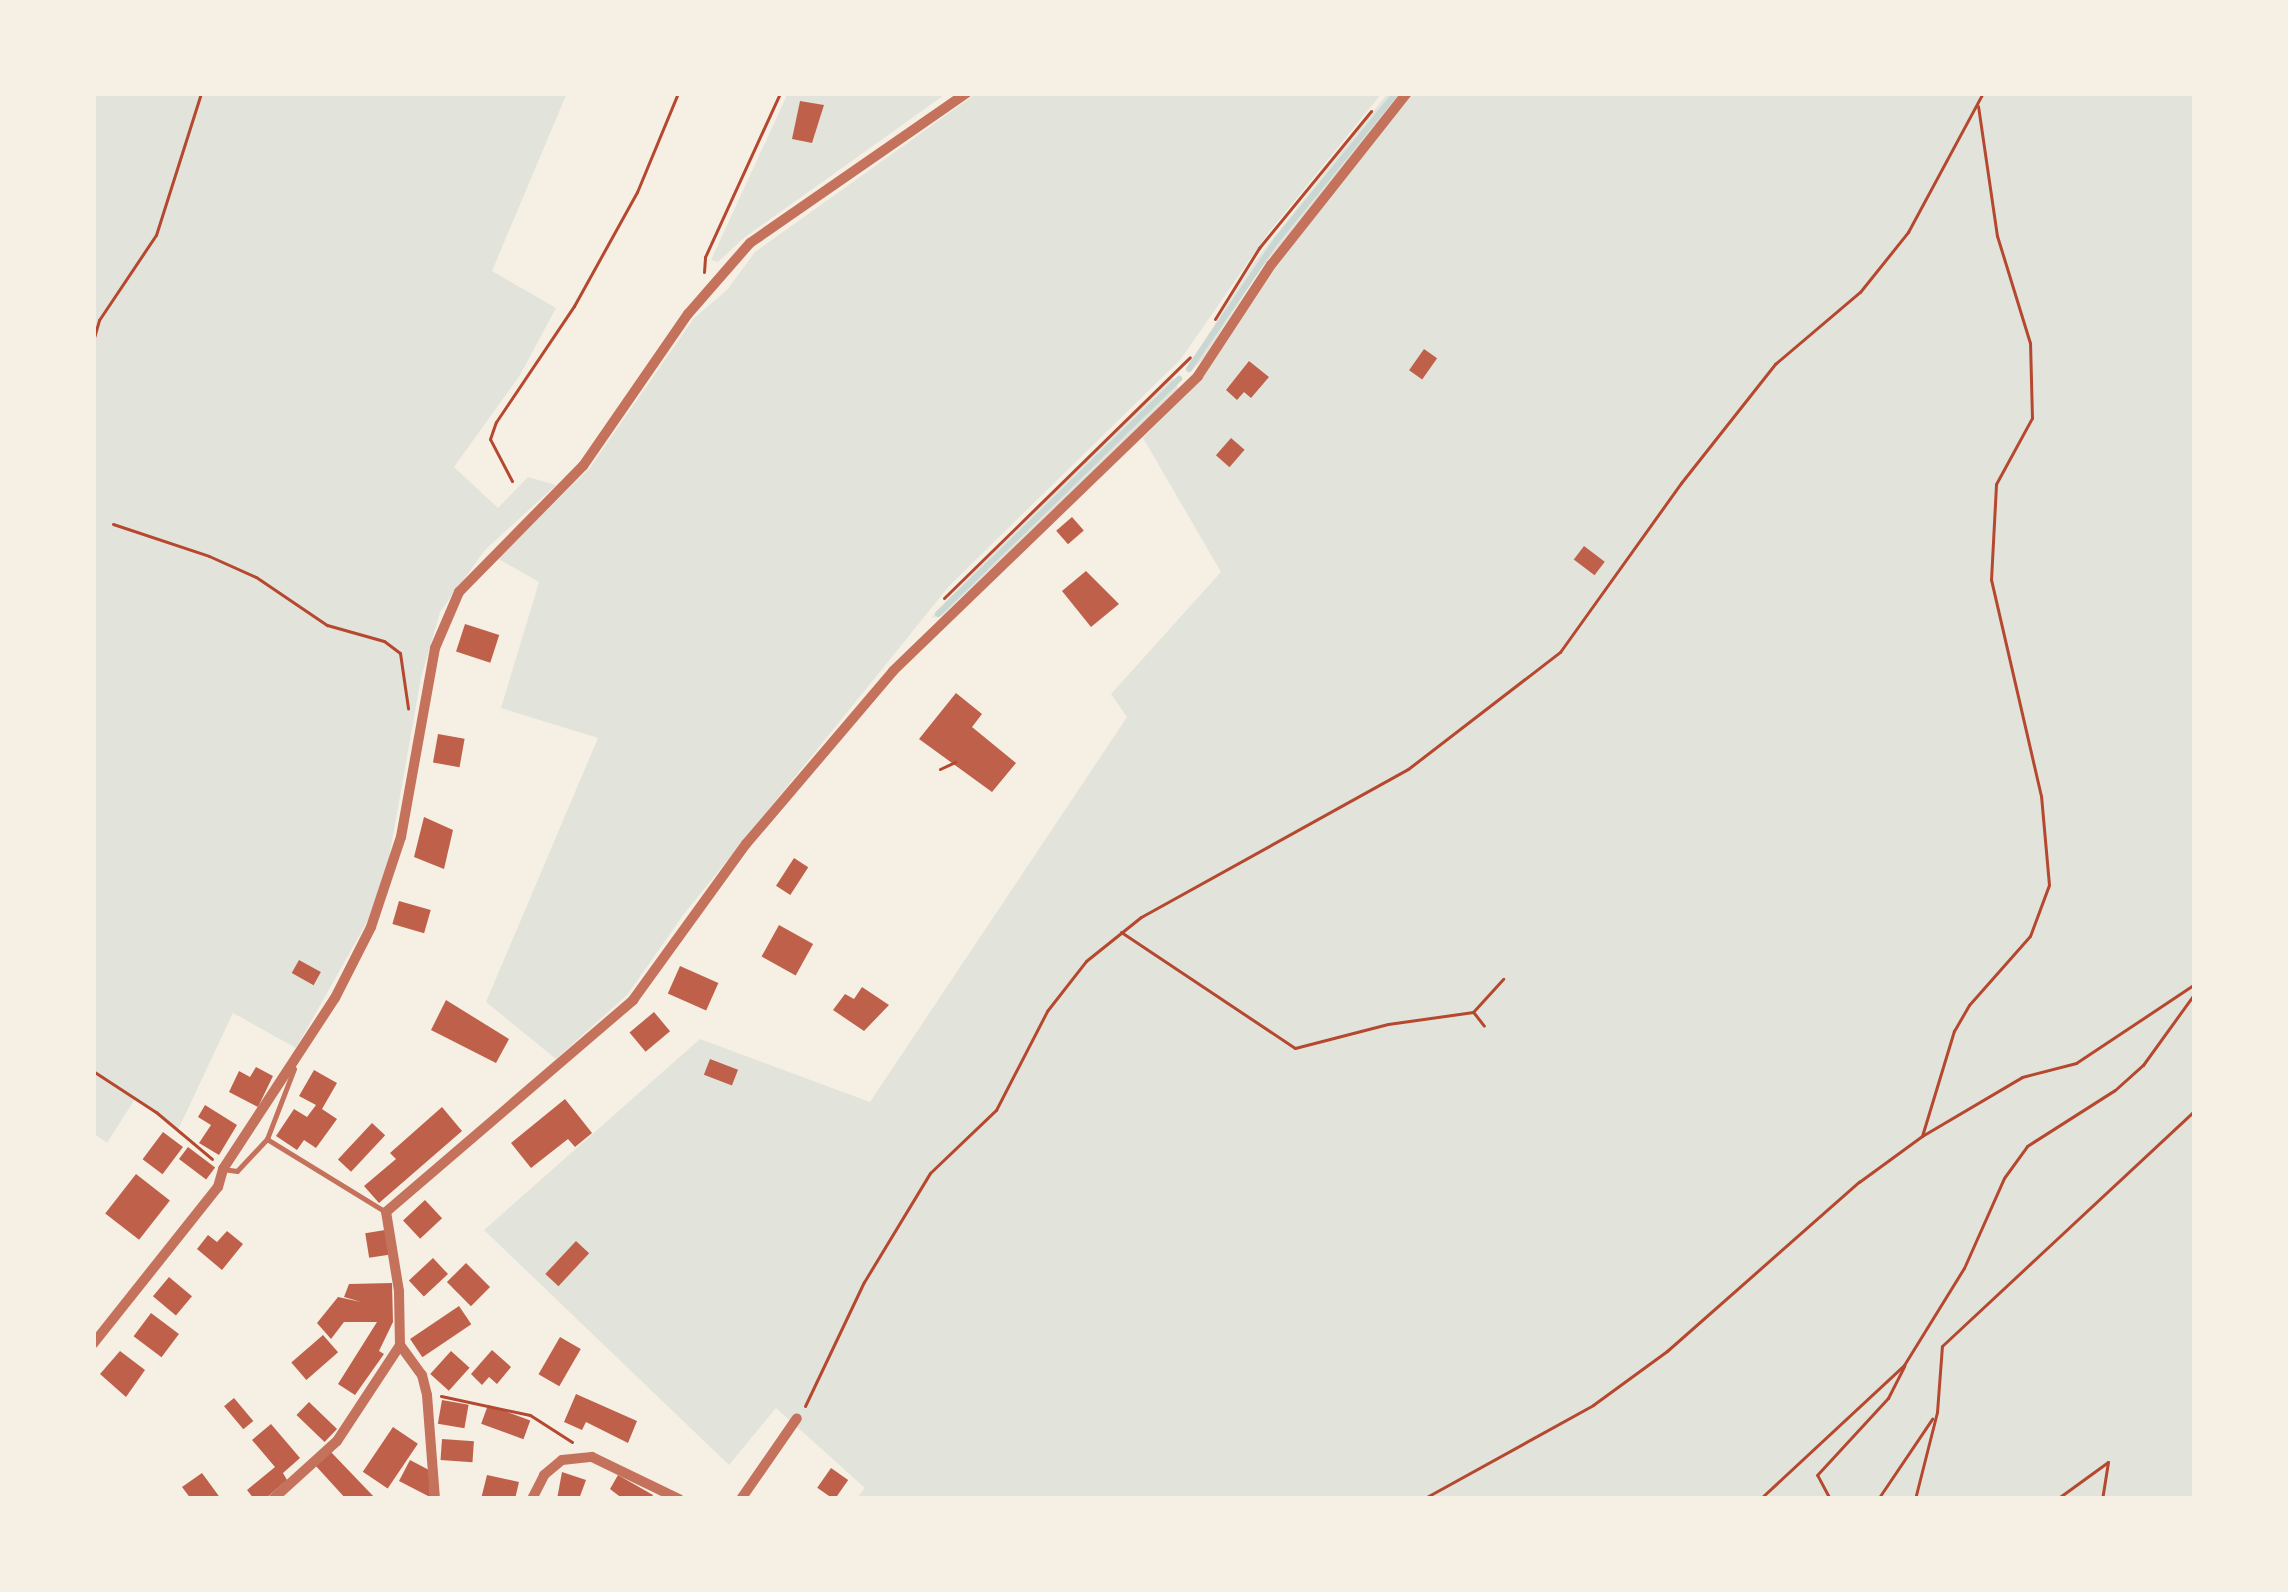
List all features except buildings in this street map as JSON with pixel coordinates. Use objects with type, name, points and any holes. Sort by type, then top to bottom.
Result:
[{"type":"street","points":[[93,1344],[218,1187],[223,1169],[335,998],[386,892],[435,648],[452,604],[476,570],[583,466],[714,282],[750,243],[967,93]]},
{"type":"street","points":[[273,1499],[337,1441],[400,1345],[399,1291],[386,1212],[633,1000],[746,844],[893,671],[1198,376],[1270,265],[1407,93]]},
{"type":"street","points":[[400,1345],[422,1375],[427,1395],[436,1499]]},
{"type":"street","points":[[741,1499],[797,1418]]},
{"type":"street","points":[[532,1499],[544,1475],[562,1460],[592,1457],[679,1499]]},
{"type":"lane","points":[[223,1169],[237,1171],[267,1139],[296,1064]]},
{"type":"lane","points":[[267,1139],[386,1212]]},
{"type":"path","points":[[93,341],[99,320],[156,235],[201,93]]},
{"type":"path","points":[[512,481],[490,439],[496,422],[574,306],[626,212],[678,93]]},
{"type":"path","points":[[714,282],[702,271],[705,257],[780,93]]},
{"type":"path","points":[[797,1418],[864,1282],[930,1173],[996,1110],[1064,986],[1120,931],[1408,769],[1560,652],[1681,483],[1775,364],[1860,292],[1908,232],[1981,93]]},
{"type":"path","points":[[1922,1136],[1954,1031],[1969,1005],[2030,937],[2049,885],[2041,796],[1990,580],[1996,484],[2032,418],[2030,343],[1996,236],[1984,123],[1977,103]]},
{"type":"path","points":[[1211,324],[1259,248],[1371,111]]},
{"type":"path","points":[[940,602],[1192,355]]},
{"type":"path","points":[[113,524],[241,570],[327,625],[384,641],[400,653],[408,710]]},
{"type":"path","points":[[940,769],[955,762]]},
{"type":"path","points":[[1120,931],[1139,939],[1238,1015],[1295,1048],[1388,1024],[1473,1012],[1503,979]]},
{"type":"path","points":[[1424,1499],[1594,1405],[1666,1351],[1859,1183],[1922,1136],[2022,1078],[2076,1064],[2195,984]]},
{"type":"path","points":[[1830,1499],[1817,1475],[1888,1398],[1964,1268],[2004,1178],[2027,1146],[2115,1090],[2144,1065],[2195,993]]},
{"type":"path","points":[[1473,1012],[1484,1026]]},
{"type":"path","points":[[93,1071],[156,1112],[223,1169]]},
{"type":"path","points":[[1915,1499],[1937,1412],[1942,1346],[2195,1110]]},
{"type":"path","points":[[1760,1499],[1904,1365]]},
{"type":"path","points":[[427,1395],[530,1415],[592,1457]]},
{"type":"path","points":[[1878,1499],[1937,1412]]},
{"type":"path","points":[[2057,1499],[2108,1462],[2102,1499]]},
{"type":"shaded area","points":[[93,93],[567,93],[492,271],[556,308],[520,375],[454,467],[498,508],[528,477],[556,485],[485,550],[440,612],[421,678],[389,858],[367,922],[296,1048],[233,1013],[178,1130],[135,1099],[107,1143],[93,1133]]},
{"type":"shaded area","points":[[788,93],[947,93],[745,237],[718,262],[711,260]]},
{"type":"shaded area","points":[[977,93],[1382,93],[1266,236],[1181,359],[950,585],[684,914],[627,995],[556,1059],[486,1002],[598,738],[501,708],[539,582],[497,558],[589,469],[694,318],[727,290],[755,252]]},
{"type":"shaded area","points":[[1388,93],[1403,93],[1259,271],[1191,371],[1187,368],[1255,261]]},
{"type":"shaded area","points":[[1411,93],[2195,93],[2195,1499],[856,1499],[865,1488],[776,1408],[729,1465],[484,1230],[700,1039],[870,1102],[1127,717],[1111,694],[1221,572],[1143,438],[1201,380],[1277,266]]},
{"type":"shaded area","points":[[1172,377],[1179,389],[943,615],[931,618],[1025,517]]},
{"type":"waterway","points":[[1189,369],[1276,241],[1396,93]]},
{"type":"waterway","points":[[938,614],[1179,379]]}]
